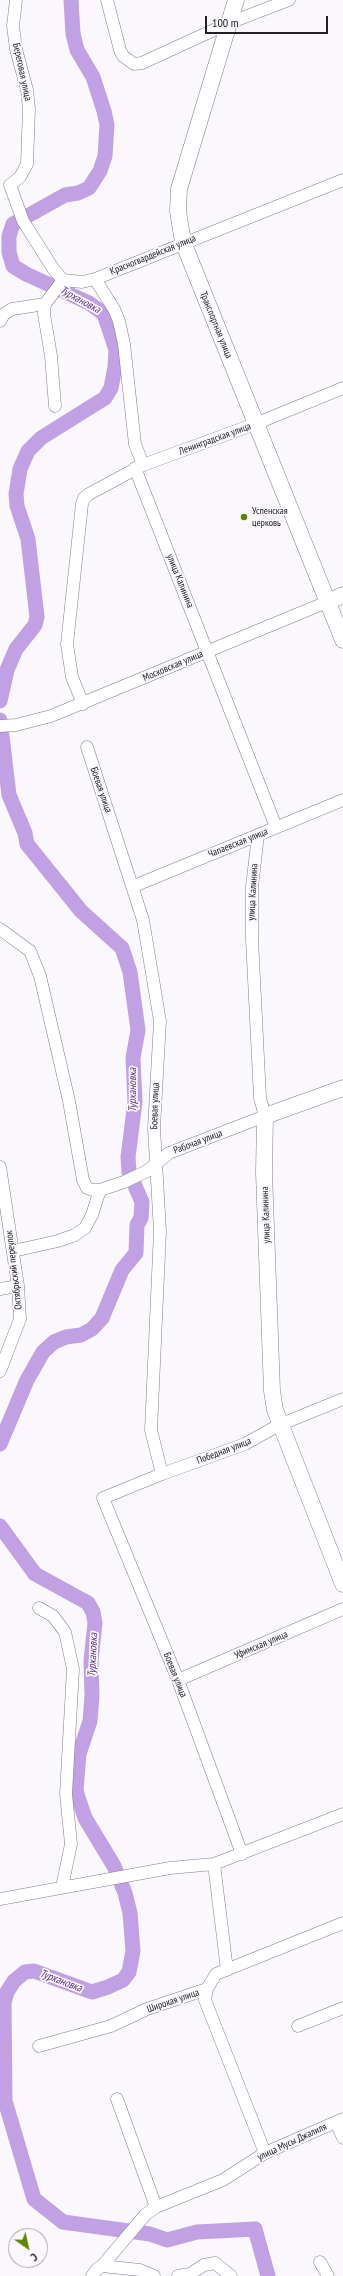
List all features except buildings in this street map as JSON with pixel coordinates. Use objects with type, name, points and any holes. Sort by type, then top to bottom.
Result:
[{"type":"main road","name":"Транспортная улица","points":[[236,0],[179,190],[178,211],[182,242],[343,640]]},
{"type":"main road","name":"Московская улица","points":[[327,602],[343,595]]},
{"type":"main road","name":"Рабочая улица","points":[[265,1116],[343,1088]]},
{"type":"main road","name":"улица Калинина","points":[[265,1116],[264,1173],[272,1391],[279,1425],[343,1584]]},
{"type":"street","name":"Береговая улица","points":[[5,183],[20,177],[27,164],[29,109],[27,90],[16,49],[13,26],[16,0]]},
{"type":"street","points":[[107,0],[120,50],[128,61],[134,64],[142,63],[229,23],[289,0]]},
{"type":"street","name":"Красногвардейская улица","points":[[63,280],[82,282],[95,278],[182,242],[343,180]]},
{"type":"street","points":[[5,183],[24,221],[54,270],[63,280],[45,304],[44,314],[51,356],[55,406]]},
{"type":"street","name":"улица Калинина","points":[[95,278],[114,309],[119,321],[124,344],[139,467],[276,827]]},
{"type":"street","points":[[0,321],[4,314],[12,309],[45,304]]},
{"type":"street","name":"Ленинградская улица","points":[[83,704],[72,677],[67,644],[82,504],[89,494],[139,467],[255,424],[343,388]]},
{"type":"street","name":"Московская улица","points":[[0,726],[51,716],[83,704],[327,602]]},
{"type":"street","name":"Боевая улица","points":[[87,747],[134,886],[149,948],[160,1020],[154,1128],[160,1231],[151,1430],[162,1474]]},
{"type":"street","name":"Чапаевская улица","points":[[134,886],[343,800]]},
{"type":"street","name":"улица Калинина","points":[[258,835],[252,887],[252,939],[260,1098],[265,1116]]},
{"type":"street","points":[[3,933],[30,950],[40,976],[69,1101],[83,1180],[87,1188],[100,1190],[92,1215],[85,1228],[75,1235],[58,1241],[13,1251]]},
{"type":"street","name":"Рабочая улица","points":[[100,1190],[124,1182],[147,1171],[169,1153],[265,1116]]},
{"type":"street","name":"Октябрьский переулок","points":[[0,1167],[18,1286],[20,1319],[0,1371]]},
{"type":"street","points":[[0,1289],[18,1286]]},
{"type":"street","name":"Победная улица","points":[[103,1498],[162,1474],[245,1444],[279,1425],[343,1399]]},
{"type":"street","name":"Боевая улица","points":[[103,1498],[178,1680],[242,1854]]},
{"type":"street","points":[[39,1608],[53,1616],[65,1632],[73,1668],[66,1794],[71,1844],[62,1887]]},
{"type":"street","name":"Уфимская улица","points":[[178,1680],[343,1609]]},
{"type":"street","points":[[0,1899],[79,1883],[170,1868],[214,1864],[343,1814]]},
{"type":"street","points":[[214,1864],[227,1970]]},
{"type":"street","name":"Широкая улица","points":[[39,2046],[111,2026],[147,2009],[207,1989],[216,1974],[342,1926]]},
{"type":"street","points":[[207,1989],[205,2000],[266,2153]]},
{"type":"street","points":[[298,2026],[343,2008]]},
{"type":"street","points":[[117,2099],[156,2207]]},
{"type":"street","points":[[340,2121],[343,2138]]},
{"type":"street","name":"улица Мусы Джалиля","points":[[96,2271],[146,2214],[156,2207],[222,2180],[266,2153],[340,2121]]},
{"type":"street","points":[[320,2262],[328,2276]]},
{"type":"street","points":[[178,2276],[190,2274],[204,2265],[215,2263],[231,2276]]},
{"type":"street","points":[[96,2271],[140,2270],[154,2276]]},
{"type":"waterway","name":"Турхановка","points":[[0,701],[7,670],[16,649],[35,625],[37,617],[28,539],[17,506],[16,494],[20,469],[28,451],[41,438],[105,398],[111,388],[115,367],[116,350],[104,314],[89,303],[26,274],[13,266],[9,252],[9,236],[13,224],[65,195],[78,193],[89,188],[100,171],[105,156],[107,125],[104,111],[93,77],[77,50],[73,34],[71,0]]},
{"type":"waterway","name":"Турхановка","points":[[0,720],[9,795],[25,833],[27,844],[81,911],[122,948],[130,972],[138,1030],[133,1058],[135,1102],[128,1157],[129,1172],[142,1202],[141,1218],[137,1225],[136,1253],[122,1270],[102,1318],[92,1329],[81,1335],[66,1337],[54,1342],[43,1352],[27,1380],[0,1444]]},
{"type":"waterway","name":"Турхановка","points":[[0,1526],[35,1574],[88,1603],[93,1612],[95,1623],[91,1661],[92,1696],[90,1721],[79,1754],[76,1791],[85,1818],[114,1866],[125,1893],[130,1913],[133,1951],[129,1972],[123,1980],[108,1987],[92,1992],[34,1971],[25,1972],[14,1981],[7,1992],[4,2003],[5,2101],[34,2199],[63,2222],[150,2234],[167,2240],[197,2232],[255,2229],[268,2276]]},
{"type":"place","name":"Успенская церковь","points":[[244,517]]}]
